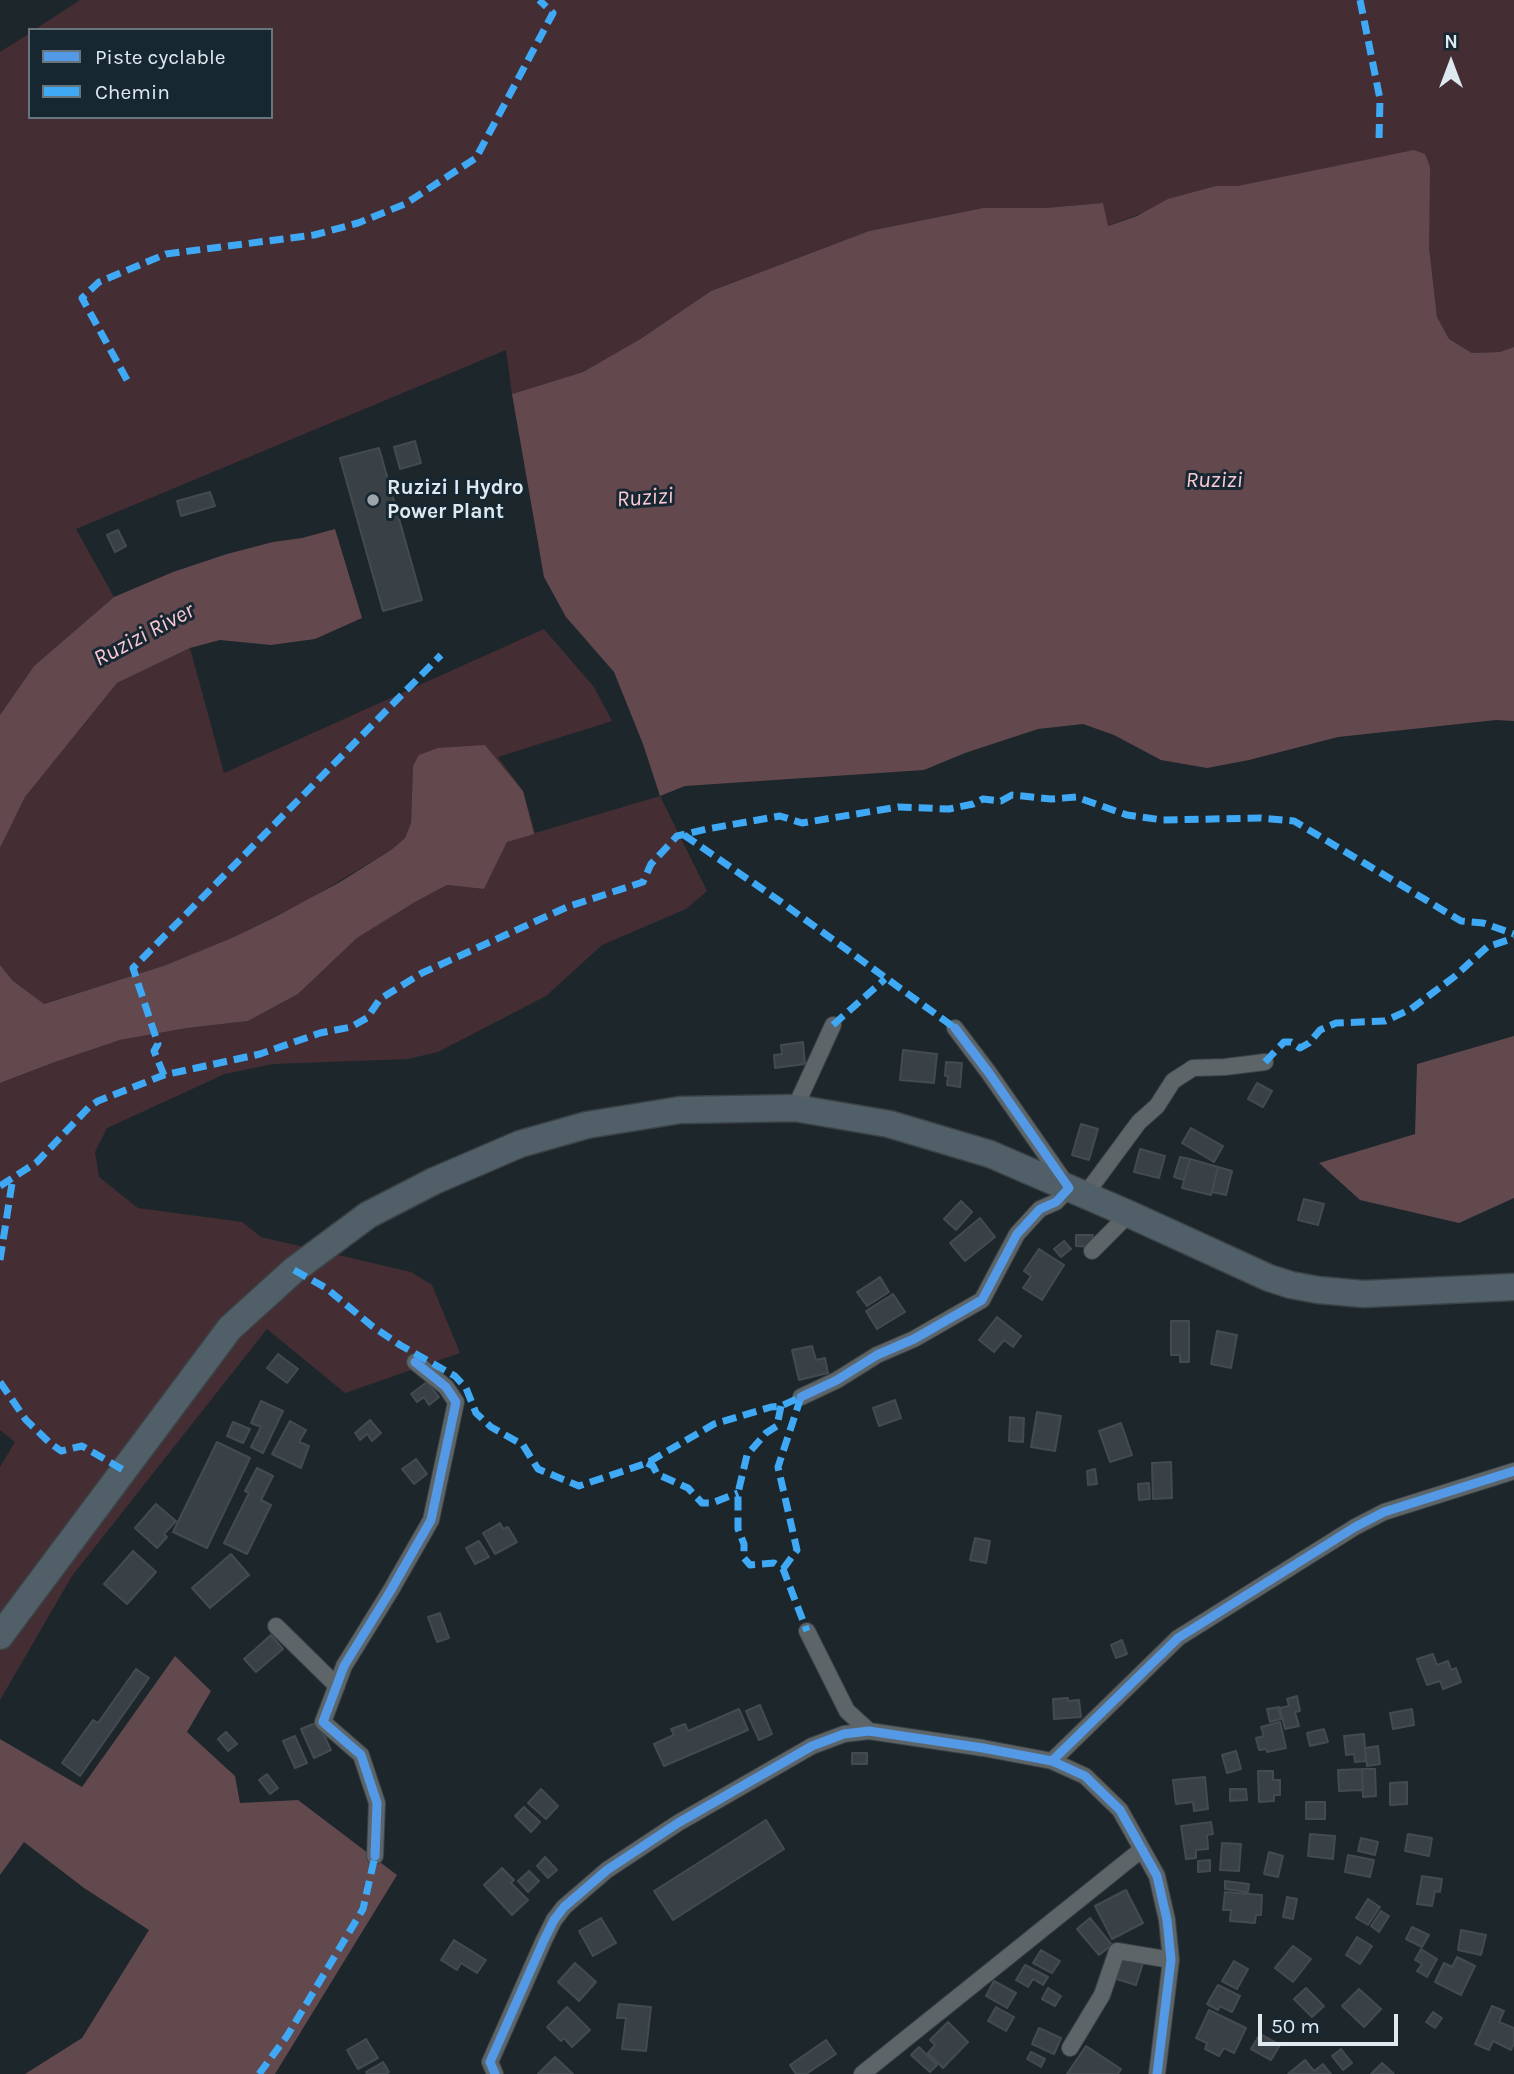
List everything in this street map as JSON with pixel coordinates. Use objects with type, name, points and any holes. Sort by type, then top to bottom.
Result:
[{"type":"highway","points":[[0,1636],[230,1328],[294,1270],[368,1215],[434,1181],[520,1144],[587,1125],[680,1110],[795,1108],[901,1128],[990,1154],[1269,1278],[1291,1285],[1364,1294],[1514,1287]]},
{"type":"street","points":[[795,1108],[833,1025]]},
{"type":"street","points":[[955,1028],[1077,1191]]},
{"type":"street","points":[[801,1397],[877,1355],[914,1339],[982,1300],[1017,1234],[1040,1209],[1077,1191],[1139,1122],[1157,1106],[1173,1081],[1193,1068],[1265,1062]]},
{"type":"street","points":[[1092,1251],[1129,1214]]},
{"type":"street","points":[[374,1856],[377,1803],[360,1755],[323,1722],[344,1666],[431,1520],[456,1402],[446,1387],[415,1362]]},
{"type":"street","points":[[1052,1761],[1178,1638],[1355,1527],[1384,1512],[1514,1471]]},
{"type":"street","points":[[276,1626],[337,1686]]},
{"type":"street","points":[[807,1632],[847,1711],[869,1731]]},
{"type":"street","points":[[489,2070],[544,1940],[564,1907],[607,1870],[678,1823],[812,1746],[844,1734],[869,1731],[1052,1761],[1085,1776],[1120,1810],[1157,1876],[1167,1920],[1171,1960],[1157,2074]]},
{"type":"street","points":[[862,2074],[1141,1850]]},
{"type":"street","points":[[1070,2048],[1102,1995],[1118,1951],[1171,1960]]},
{"type":"shaded area","points":[[80,0],[1514,0],[1514,347],[1500,352],[1472,353],[1449,339],[1437,317],[1429,247],[1238,186],[1216,186],[1107,226],[1103,203],[1045,208],[983,208],[869,231],[711,291],[642,338],[583,372],[512,394],[506,350],[76,529],[114,597],[34,666],[0,715],[0,52],[28,34],[28,119],[273,119],[273,28],[37,28]]},
{"type":"shaded area","points":[[544,629],[594,687],[612,721],[498,757],[523,791],[485,745],[413,766],[411,823],[405,838],[391,850],[306,901],[234,937],[166,965],[43,1004],[13,981],[0,965],[0,848],[25,797],[117,683],[190,648],[224,773]]},
{"type":"shaded area","points":[[523,791],[535,833],[660,796],[707,891],[686,909],[602,945],[546,996],[438,1052],[408,1059],[273,1064],[225,1074],[107,1128],[95,1152],[99,1177],[138,1208],[242,1222],[261,1237],[411,1272],[432,1285],[460,1353],[345,1393],[267,1329],[72,1576],[0,1700],[0,1467],[15,1442],[0,1430],[0,1083],[120,1040],[248,1021],[298,994],[357,938],[415,902],[447,885],[484,889],[507,842]]},
{"type":"shaded area","points":[[1514,1036],[1514,1198],[1459,1223],[1360,1200],[1319,1163],[1415,1134],[1417,1064]]},
{"type":"shaded area","points":[[175,1656],[211,1691],[187,1732],[235,1776],[240,1803],[298,1800],[397,1875],[275,2074],[25,2074],[82,2038],[149,1930],[84,1888],[24,1842],[0,1875],[0,1739],[82,1787]]},
{"type":"water","name":"Ruzizi","points":[[1414,150],[1425,154],[1430,167],[1429,247],[1437,317],[1449,339],[1472,353],[1500,352],[1514,347],[1514,721],[1496,720],[1338,737],[1207,768],[1161,760],[1114,735],[1083,724],[1038,729],[965,753],[924,770],[685,786],[660,796],[643,744],[614,672],[566,617],[544,577],[512,394],[583,372],[642,338],[711,291],[869,231],[983,208],[1045,208],[1103,203],[1108,226],[1137,216],[1168,199],[1216,186],[1238,186]]},
{"type":"water","name":"Ruzizi River","points":[[335,529],[362,618],[315,639],[271,645],[220,640],[190,648],[117,683],[25,797],[0,848],[0,715],[34,666],[114,597],[173,572],[227,554]]},
{"type":"water","points":[[485,745],[523,791],[534,834],[507,842],[484,889],[447,885],[415,902],[357,938],[298,994],[248,1021],[120,1040],[0,1083],[0,965],[13,981],[44,1004],[166,965],[234,937],[340,882],[405,838],[411,823],[413,766],[419,755],[438,748]]},
{"type":"building","points":[[415,441],[421,463],[400,469],[394,447]]},
{"type":"building","name":"Ruzizi I Hydro Power Plant","points":[[379,448],[422,600],[383,611],[340,458]]},
{"type":"building","points":[[210,492],[215,506],[181,516],[177,501]]},
{"type":"building","points":[[118,530],[126,546],[115,552],[107,535]]},
{"type":"building","points":[[803,1042],[805,1064],[775,1068],[774,1055],[782,1054],[781,1045]]},
{"type":"building","points":[[903,1050],[937,1054],[934,1083],[900,1080]]},
{"type":"building","points":[[946,1062],[962,1063],[960,1087],[947,1085]]},
{"type":"building","points":[[1257,1083],[1272,1091],[1263,1107],[1248,1099]]},
{"type":"building","points":[[1081,1124],[1098,1129],[1089,1160],[1072,1155]]},
{"type":"building","points":[[1191,1128],[1223,1146],[1214,1162],[1182,1143]]},
{"type":"building","points":[[1140,1149],[1165,1156],[1159,1178],[1134,1172]]},
{"type":"building","points":[[1180,1157],[1190,1159],[1184,1180],[1174,1177]]},
{"type":"building","points":[[1190,1159],[1218,1167],[1211,1195],[1182,1188]]},
{"type":"building","points":[[1218,1167],[1232,1171],[1226,1195],[1212,1192]]},
{"type":"building","points":[[1304,1199],[1324,1204],[1318,1225],[1298,1220]]},
{"type":"building","points":[[961,1201],[972,1212],[956,1230],[944,1219]]},
{"type":"building","points":[[980,1218],[995,1237],[965,1261],[950,1243]]},
{"type":"building","points":[[1076,1235],[1093,1235],[1092,1247],[1076,1246]]},
{"type":"building","points":[[1064,1241],[1071,1249],[1061,1257],[1054,1249]]},
{"type":"building","points":[[1039,1249],[1064,1265],[1042,1300],[1023,1288],[1031,1276],[1024,1271]]},
{"type":"building","points":[[880,1277],[889,1292],[867,1306],[857,1292]]},
{"type":"building","points":[[893,1294],[905,1312],[877,1329],[866,1311]]},
{"type":"building","points":[[997,1317],[1021,1336],[1013,1347],[1004,1340],[994,1352],[979,1340]]},
{"type":"building","points":[[1171,1321],[1189,1321],[1189,1362],[1180,1362],[1180,1355],[1171,1355]]},
{"type":"building","points":[[1217,1331],[1237,1335],[1231,1368],[1211,1364]]},
{"type":"building","points":[[812,1346],[816,1360],[825,1358],[828,1373],[799,1380],[792,1350]]},
{"type":"building","points":[[278,1354],[298,1369],[287,1383],[267,1368]]},
{"type":"building","points":[[427,1382],[439,1397],[429,1405],[424,1397],[417,1402],[411,1394]]},
{"type":"building","points":[[895,1400],[901,1418],[879,1426],[873,1408]]},
{"type":"building","points":[[261,1401],[283,1411],[263,1453],[251,1447],[261,1427],[251,1423]]},
{"type":"building","points":[[1037,1412],[1061,1416],[1055,1451],[1031,1447]]},
{"type":"building","points":[[1010,1417],[1024,1418],[1023,1442],[1009,1441]]},
{"type":"building","points":[[370,1420],[381,1433],[372,1441],[367,1434],[360,1440],[355,1433]]},
{"type":"building","points":[[290,1421],[306,1430],[299,1442],[309,1446],[301,1468],[272,1454]]},
{"type":"building","points":[[233,1422],[250,1429],[243,1443],[227,1436]]},
{"type":"building","points":[[1121,1423],[1132,1455],[1110,1462],[1099,1431]]},
{"type":"building","points":[[217,1442],[250,1458],[207,1548],[173,1532]]},
{"type":"building","points":[[416,1459],[427,1474],[414,1484],[402,1469]]},
{"type":"building","points":[[1171,1462],[1172,1498],[1153,1499],[1152,1463]]},
{"type":"building","points":[[257,1468],[273,1476],[261,1500],[271,1505],[247,1554],[224,1543],[249,1493],[245,1491]]},
{"type":"building","points":[[1095,1469],[1097,1484],[1088,1485],[1087,1471]]},
{"type":"building","points":[[1149,1483],[1150,1499],[1139,1500],[1138,1484]]},
{"type":"building","points":[[156,1504],[176,1521],[164,1534],[167,1537],[157,1548],[135,1528]]},
{"type":"building","points":[[500,1523],[503,1529],[508,1527],[517,1542],[495,1554],[483,1533]]},
{"type":"building","points":[[975,1538],[990,1541],[986,1563],[970,1560]]},
{"type":"building","points":[[479,1541],[489,1557],[475,1564],[466,1548]]},
{"type":"building","points":[[133,1551],[156,1572],[127,1604],[104,1584]]},
{"type":"building","points":[[231,1554],[249,1575],[210,1608],[192,1588]]},
{"type":"building","points":[[440,1613],[449,1638],[437,1642],[428,1617]]},
{"type":"building","points":[[271,1635],[283,1649],[256,1672],[244,1659]]},
{"type":"building","points":[[1122,1640],[1127,1654],[1116,1658],[1111,1645]]},
{"type":"building","points":[[1433,1654],[1437,1665],[1448,1661],[1451,1670],[1456,1668],[1461,1682],[1443,1689],[1440,1681],[1427,1685],[1417,1659]]},
{"type":"building","points":[[136,1669],[149,1678],[80,1776],[62,1763],[93,1720],[98,1723]]},
{"type":"building","points":[[1297,1696],[1300,1711],[1295,1712],[1299,1726],[1285,1729],[1280,1708],[1289,1706],[1287,1699]]},
{"type":"building","points":[[1068,1698],[1068,1701],[1079,1700],[1081,1717],[1054,1719],[1053,1699]]},
{"type":"building","points":[[760,1705],[772,1734],[759,1740],[746,1711]]},
{"type":"building","points":[[1279,1707],[1281,1719],[1270,1722],[1267,1709]]},
{"type":"building","points":[[739,1709],[748,1730],[664,1766],[654,1744],[674,1735],[671,1729],[685,1724],[688,1731]]},
{"type":"building","points":[[1412,1709],[1414,1725],[1393,1729],[1390,1713]]},
{"type":"building","points":[[318,1722],[331,1750],[314,1758],[301,1729]]},
{"type":"building","points":[[1280,1722],[1286,1748],[1267,1752],[1266,1749],[1259,1750],[1256,1738],[1264,1736],[1261,1727]]},
{"type":"building","points":[[1324,1729],[1328,1742],[1310,1746],[1307,1733]]},
{"type":"building","points":[[226,1732],[237,1744],[228,1751],[218,1739]]},
{"type":"building","points":[[1364,1734],[1366,1761],[1355,1762],[1354,1754],[1346,1755],[1344,1736]]},
{"type":"building","points":[[295,1736],[307,1763],[295,1768],[283,1741]]},
{"type":"building","points":[[1378,1746],[1380,1764],[1367,1766],[1365,1748]]},
{"type":"building","points":[[1236,1751],[1241,1769],[1227,1773],[1222,1755]]},
{"type":"building","points":[[852,1753],[867,1753],[867,1764],[852,1764]]},
{"type":"building","points":[[1362,1769],[1375,1769],[1376,1796],[1363,1797]]},
{"type":"building","points":[[1362,1769],[1363,1790],[1339,1791],[1338,1770]]},
{"type":"building","points":[[1258,1771],[1273,1771],[1273,1780],[1280,1780],[1280,1795],[1274,1795],[1274,1801],[1259,1802]]},
{"type":"building","points":[[267,1774],[278,1788],[270,1794],[259,1780]]},
{"type":"building","points":[[1205,1777],[1208,1809],[1194,1811],[1193,1802],[1176,1804],[1173,1780]]},
{"type":"building","points":[[1407,1782],[1407,1804],[1390,1805],[1390,1783]]},
{"type":"building","points":[[541,1789],[558,1806],[546,1819],[528,1803]]},
{"type":"building","points":[[1230,1789],[1246,1789],[1247,1800],[1230,1801]]},
{"type":"building","points":[[1306,1802],[1325,1802],[1325,1819],[1306,1819]]},
{"type":"building","points":[[524,1807],[540,1822],[531,1832],[515,1816]]},
{"type":"building","points":[[766,1820],[784,1849],[673,1920],[654,1891]]},
{"type":"building","points":[[1211,1822],[1213,1834],[1207,1835],[1208,1849],[1196,1850],[1196,1858],[1186,1859],[1181,1826]]},
{"type":"building","points":[[1310,1834],[1335,1836],[1333,1859],[1308,1856]]},
{"type":"building","points":[[1408,1834],[1432,1838],[1429,1856],[1405,1851]]},
{"type":"building","points":[[1361,1838],[1378,1842],[1375,1855],[1358,1851]]},
{"type":"building","points":[[1222,1843],[1241,1844],[1239,1871],[1220,1870]]},
{"type":"building","points":[[1269,1852],[1283,1856],[1278,1877],[1264,1874]]},
{"type":"building","points":[[1348,1855],[1374,1860],[1370,1877],[1345,1872]]},
{"type":"building","points":[[545,1857],[557,1870],[548,1878],[537,1866]]},
{"type":"building","points":[[1210,1860],[1210,1871],[1198,1872],[1198,1861]]},
{"type":"building","points":[[502,1868],[514,1880],[511,1883],[528,1900],[512,1915],[484,1885]]},
{"type":"building","points":[[529,1871],[539,1881],[528,1892],[518,1881]]},
{"type":"building","points":[[1422,1876],[1442,1879],[1440,1892],[1435,1891],[1432,1906],[1417,1904]]},
{"type":"building","points":[[1225,1881],[1249,1884],[1248,1892],[1225,1889]]},
{"type":"building","points":[[1126,1890],[1143,1923],[1112,1939],[1095,1906]]},
{"type":"building","points":[[1225,1892],[1262,1895],[1261,1915],[1256,1915],[1255,1923],[1230,1921],[1231,1910],[1223,1910]]},
{"type":"building","points":[[1287,1897],[1297,1899],[1293,1919],[1283,1917]]},
{"type":"building","points":[[1368,1899],[1380,1907],[1368,1925],[1356,1918]]},
{"type":"building","points":[[1381,1911],[1389,1916],[1379,1932],[1371,1926]]},
{"type":"building","points":[[601,1918],[616,1943],[593,1956],[579,1931]]},
{"type":"building","points":[[1090,1918],[1112,1945],[1099,1955],[1077,1929]]},
{"type":"building","points":[[1412,1927],[1429,1935],[1422,1947],[1406,1939]]},
{"type":"building","points":[[1461,1930],[1486,1935],[1481,1955],[1458,1950]]},
{"type":"building","points":[[1357,1937],[1372,1946],[1360,1964],[1346,1955]]},
{"type":"building","points":[[454,1940],[486,1960],[477,1973],[461,1963],[457,1970],[441,1960]]},
{"type":"building","points":[[1293,1946],[1311,1959],[1293,1982],[1275,1968]]},
{"type":"building","points":[[1421,1949],[1437,1959],[1427,1977],[1417,1971],[1422,1964],[1415,1960]]},
{"type":"building","points":[[1041,1950],[1060,1961],[1052,1973],[1033,1963]]},
{"type":"building","points":[[1121,1955],[1143,1963],[1136,1985],[1113,1978]]},
{"type":"building","points":[[1457,1957],[1475,1966],[1461,1995],[1435,1982],[1444,1963],[1452,1967]]},
{"type":"building","points":[[1234,1961],[1248,1969],[1237,1989],[1222,1981]]},
{"type":"building","points":[[575,1963],[596,1982],[579,2001],[558,1982]]},
{"type":"building","points":[[1025,1965],[1048,1977],[1043,1985],[1033,1979],[1028,1987],[1016,1980]]},
{"type":"building","points":[[994,1981],[1016,1993],[1007,2008],[986,1996]]},
{"type":"building","points":[[1218,1985],[1240,1996],[1232,2012],[1220,2006],[1218,2010],[1207,2004]]},
{"type":"building","points":[[1048,1988],[1061,1996],[1055,2006],[1042,1999]]},
{"type":"building","points":[[1306,1988],[1324,2006],[1312,2017],[1294,1999]]},
{"type":"building","points":[[1359,1989],[1381,2009],[1364,2027],[1342,2006]]},
{"type":"building","points":[[619,2004],[651,2007],[646,2051],[622,2049],[626,2018],[617,2018]]},
{"type":"building","points":[[1492,2006],[1504,2011],[1499,2022],[1514,2028],[1511,2050],[1493,2041],[1489,2050],[1475,2044]]},
{"type":"building","points":[[567,2007],[590,2030],[572,2047],[564,2038],[561,2041],[547,2027]]},
{"type":"building","points":[[996,2007],[1014,2017],[1006,2031],[988,2021]]},
{"type":"building","points":[[1209,2010],[1246,2028],[1234,2053],[1224,2048],[1219,2056],[1205,2049],[1207,2043],[1196,2038]]},
{"type":"building","points":[[1433,2012],[1442,2018],[1435,2028],[1426,2022]]},
{"type":"building","points":[[948,2022],[968,2042],[943,2068],[928,2053],[935,2045],[930,2040]]},
{"type":"building","points":[[1039,2028],[1061,2038],[1054,2054],[1032,2044]]},
{"type":"building","points":[[1260,2034],[1280,2045],[1271,2060],[1251,2049]]},
{"type":"building","points":[[366,2039],[378,2058],[358,2069],[347,2050]]},
{"type":"building","points":[[826,2040],[836,2054],[806,2074],[796,2074],[790,2065]]},
{"type":"building","points":[[1086,2046],[1121,2069],[1118,2074],[1067,2074]]},
{"type":"building","points":[[919,2047],[937,2065],[930,2072],[911,2055]]},
{"type":"building","points":[[1341,2049],[1352,2063],[1343,2070],[1332,2056]]},
{"type":"building","points":[[1031,2052],[1045,2059],[1041,2067],[1027,2059]]},
{"type":"building","points":[[555,2057],[573,2074],[538,2074]]},
{"type":"building","points":[[1305,2060],[1314,2071],[1323,2064],[1331,2074],[1288,2074]]},
{"type":"building","points":[[383,2062],[389,2072],[367,2074],[366,2072]]},
{"type":"building","points":[[1382,2063],[1394,2074],[1371,2074]]},
{"type":"marked path","points":[[127,380],[82,298],[99,282],[166,254],[314,235],[358,223],[405,204],[476,158],[553,13],[539,0]]},
{"type":"marked path","points":[[1360,0],[1380,99],[1379,140]]},
{"type":"marked path","points":[[164,1075],[154,1051],[158,1044],[133,968],[441,655]]},
{"type":"marked path","points":[[0,1186],[37,1162],[90,1106],[98,1101],[164,1075],[260,1054],[320,1033],[351,1027],[367,1018],[380,999],[422,973],[567,907],[643,882],[651,864],[677,836],[780,816],[802,823],[898,807],[949,809],[983,799],[1001,801],[1012,795],[1051,799],[1076,797],[1127,815],[1163,820],[1261,818],[1294,821],[1461,921],[1483,923],[1514,934]]},
{"type":"marked path","points":[[684,835],[955,1028]]},
{"type":"marked path","points":[[1265,1062],[1284,1042],[1291,1042],[1300,1048],[1309,1043],[1320,1030],[1336,1023],[1385,1021],[1411,1009],[1454,977],[1487,947],[1514,938]]},
{"type":"marked path","points":[[833,1025],[885,979]]},
{"type":"marked path","points":[[0,1260],[13,1177]]},
{"type":"marked path","points":[[294,1270],[326,1288],[400,1345],[455,1376],[466,1388],[476,1413],[491,1427],[523,1445],[538,1469],[579,1486],[647,1463],[714,1424],[781,1406],[801,1397]]},
{"type":"marked path","points":[[0,1382],[26,1420],[61,1451],[82,1446],[125,1471]]},
{"type":"marked path","points":[[783,1569],[797,1550],[778,1467],[801,1397]]},
{"type":"marked path","points":[[781,1406],[777,1426],[766,1433],[747,1455],[738,1493],[738,1529],[744,1544],[744,1558],[750,1565],[774,1563],[783,1569],[807,1631]]},
{"type":"marked path","points":[[647,1463],[653,1466],[657,1474],[688,1488],[702,1503],[712,1503],[738,1493]]},
{"type":"marked path","points":[[259,2074],[287,2036],[363,1909],[375,1856]]},
{"type":"cycle path","points":[[801,1397],[837,1380],[877,1355],[914,1339],[982,1300],[1017,1234],[1040,1209],[1056,1202],[1069,1188],[955,1028]]},
{"type":"cycle path","points":[[375,1856],[377,1803],[361,1755],[323,1722],[344,1666],[431,1520],[456,1402],[446,1387],[415,1362]]},
{"type":"cycle path","points":[[1052,1761],[1178,1638],[1355,1527],[1384,1512],[1514,1471]]},
{"type":"cycle path","points":[[495,2074],[490,2062],[544,1940],[564,1907],[607,1870],[678,1823],[812,1746],[844,1734],[869,1731],[1052,1761],[1085,1776],[1120,1810],[1157,1876],[1167,1920],[1171,1960],[1157,2074]]},
{"type":"place","name":"Ruzizi I Hydro Power Plant","points":[[373,500]]}]
